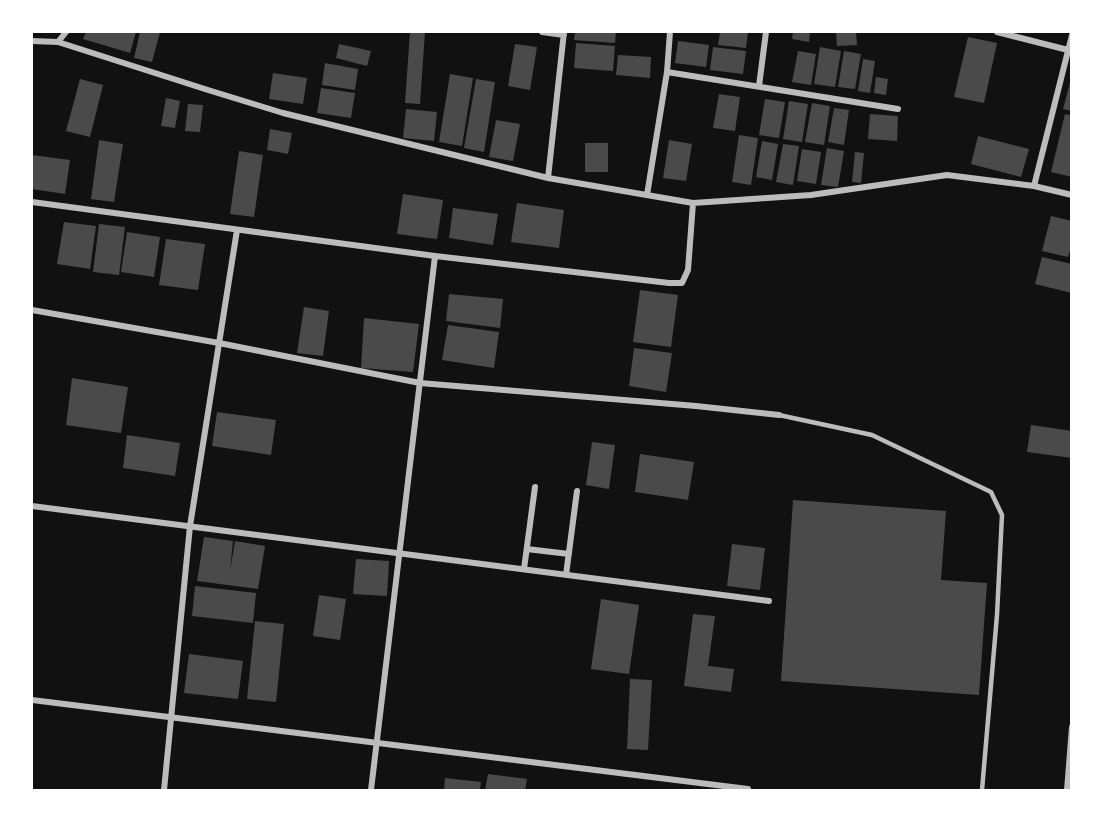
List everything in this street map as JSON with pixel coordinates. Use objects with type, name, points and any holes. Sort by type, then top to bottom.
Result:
[{"type":"street","points":[[58,42],[66,32]]},
{"type":"street","points":[[542,32],[564,33],[548,178]]},
{"type":"street","points":[[647,195],[667,72],[670,32]]},
{"type":"street","points":[[759,86],[766,32]]},
{"type":"street","points":[[997,32],[1070,50]]},
{"type":"street","points":[[1034,186],[1070,50],[1071,35]]},
{"type":"street","points":[[32,40],[58,42],[283,113],[548,178],[693,202],[812,195],[947,176],[1034,186],[1071,195]]},
{"type":"street","points":[[667,72],[898,109]]},
{"type":"street","points":[[32,202],[435,256],[682,283],[688,270],[693,202]]},
{"type":"street","points":[[164,790],[190,526],[237,230]]},
{"type":"street","points":[[371,790],[435,256]]},
{"type":"street","points":[[32,310],[219,343],[420,383],[779,415]]},
{"type":"street","points":[[524,569],[535,487]]},
{"type":"street","points":[[566,575],[577,491]]},
{"type":"street","points":[[32,506],[769,601]]},
{"type":"street","points":[[527,549],[569,554]]},
{"type":"street","points":[[32,700],[748,789]]},
{"type":"street","points":[[1067,790],[1070,779],[1071,727]]},
{"type":"lane","points":[[779,415],[872,435],[991,492],[1002,515],[997,615],[982,790]]},
{"type":"building","points":[[86,32],[136,32],[130,53],[83,39]]},
{"type":"building","points":[[140,32],[160,32],[152,62],[134,58]]},
{"type":"building","points":[[410,32],[425,32],[420,104],[405,103]]},
{"type":"building","points":[[575,32],[616,32],[615,43],[574,40]]},
{"type":"building","points":[[720,32],[748,32],[746,48],[718,45]]},
{"type":"building","points":[[793,32],[810,32],[809,42],[792,39]]},
{"type":"building","points":[[836,32],[856,32],[857,45],[837,46]]},
{"type":"building","points":[[968,37],[997,43],[984,103],[954,97]]},
{"type":"building","points":[[678,41],[709,45],[706,67],[675,63]]},
{"type":"building","points":[[576,43],[615,46],[613,71],[574,68]]},
{"type":"building","points":[[339,44],[371,51],[367,66],[336,58]]},
{"type":"building","points":[[515,44],[537,47],[530,90],[508,86]]},
{"type":"building","points":[[713,47],[746,51],[743,74],[710,70]]},
{"type":"building","points":[[820,47],[841,51],[835,87],[814,84]]},
{"type":"building","points":[[798,51],[816,54],[811,85],[792,82]]},
{"type":"building","points":[[844,51],[861,54],[855,89],[838,87]]},
{"type":"building","points":[[618,55],[651,57],[650,78],[616,75]]},
{"type":"building","points":[[863,59],[875,61],[870,93],[858,91]]},
{"type":"building","points":[[325,63],[358,69],[355,90],[322,85]]},
{"type":"building","points":[[273,73],[307,78],[303,104],[269,99]]},
{"type":"building","points":[[450,74],[473,78],[462,146],[439,142]]},
{"type":"building","points":[[876,77],[888,79],[886,95],[874,93]]},
{"type":"building","points":[[80,79],[103,85],[90,137],[66,131]]},
{"type":"building","points":[[476,79],[495,82],[484,152],[464,148]]},
{"type":"building","points":[[1072,79],[1072,111],[1063,109]]},
{"type":"building","points":[[321,88],[355,93],[351,118],[317,113]]},
{"type":"building","points":[[719,94],[740,97],[735,131],[713,128]]},
{"type":"building","points":[[166,98],[180,101],[175,128],[161,126]]},
{"type":"building","points":[[765,99],[785,102],[779,138],[759,135]]},
{"type":"building","points":[[789,101],[808,104],[802,142],[783,139]]},
{"type":"building","points":[[812,103],[830,106],[824,145],[805,142]]},
{"type":"building","points":[[188,104],[203,105],[200,132],[185,131]]},
{"type":"building","points":[[834,108],[849,110],[844,145],[828,142]]},
{"type":"building","points":[[406,109],[437,112],[434,141],[403,138]]},
{"type":"building","points":[[870,114],[898,116],[897,141],[868,139]]},
{"type":"building","points":[[1065,114],[1072,116],[1072,177],[1051,172]]},
{"type":"building","points":[[496,120],[520,124],[513,161],[489,157]]},
{"type":"building","points":[[270,129],[292,133],[288,154],[267,150]]},
{"type":"building","points":[[739,135],[758,138],[751,185],[732,182]]},
{"type":"building","points":[[978,136],[1029,149],[1021,177],[971,164]]},
{"type":"building","points":[[99,140],[123,144],[114,202],[91,199]]},
{"type":"building","points":[[669,140],[692,144],[686,181],[663,178]]},
{"type":"building","points":[[762,141],[778,144],[772,180],[756,177]]},
{"type":"building","points":[[585,143],[608,143],[608,172],[585,172]]},
{"type":"building","points":[[783,144],[799,146],[793,185],[776,182]]},
{"type":"building","points":[[827,148],[844,151],[838,187],[821,185]]},
{"type":"building","points":[[802,149],[821,152],[816,184],[797,181]]},
{"type":"building","points":[[239,151],[263,155],[254,217],[230,214]]},
{"type":"building","points":[[855,152],[864,153],[861,183],[852,182]]},
{"type":"building","points":[[32,155],[70,160],[65,194],[32,189]]},
{"type":"building","points":[[403,194],[443,200],[437,239],[397,234]]},
{"type":"building","points":[[517,203],[564,210],[559,248],[511,242]]},
{"type":"building","points":[[453,208],[498,214],[493,245],[449,238]]},
{"type":"building","points":[[1051,216],[1072,221],[1072,243],[1068,257],[1042,251]]},
{"type":"building","points":[[64,222],[96,226],[90,269],[57,264]]},
{"type":"building","points":[[99,224],[125,227],[119,275],[93,272]]},
{"type":"building","points":[[127,232],[160,237],[154,277],[121,272]]},
{"type":"building","points":[[166,239],[205,244],[198,290],[159,285]]},
{"type":"building","points":[[1042,257],[1072,264],[1072,293],[1035,284]]},
{"type":"building","points":[[640,290],[678,295],[671,347],[633,342]]},
{"type":"building","points":[[449,294],[503,299],[500,328],[446,321]]},
{"type":"building","points":[[304,307],[329,311],[323,356],[297,353]]},
{"type":"building","points":[[364,318],[419,324],[413,372],[361,368]]},
{"type":"building","points":[[448,325],[499,332],[494,368],[442,360]]},
{"type":"building","points":[[634,348],[672,353],[666,392],[629,386]]},
{"type":"building","points":[[72,378],[128,387],[121,433],[66,425]]},
{"type":"building","points":[[217,412],[276,420],[271,455],[212,446]]},
{"type":"building","points":[[1031,425],[1072,431],[1072,458],[1027,452]]},
{"type":"building","points":[[127,435],[180,443],[175,476],[123,468]]},
{"type":"building","points":[[592,442],[615,445],[609,489],[586,485]]},
{"type":"building","points":[[640,454],[694,462],[688,500],[635,492]]},
{"type":"building","points":[[793,500],[946,511],[941,580],[987,583],[979,695],[781,681]]},
{"type":"building","points":[[204,537],[233,541],[230,571],[235,541],[265,546],[258,589],[197,581]]},
{"type":"building","points":[[732,544],[765,548],[760,590],[727,586]]},
{"type":"building","points":[[356,559],[389,561],[387,596],[353,594]]},
{"type":"building","points":[[195,586],[256,593],[253,623],[192,616]]},
{"type":"building","points":[[319,595],[346,599],[340,640],[313,636]]},
{"type":"building","points":[[601,599],[639,605],[629,674],[591,669]]},
{"type":"building","points":[[693,614],[715,616],[708,666],[734,669],[731,692],[684,686]]},
{"type":"building","points":[[255,621],[284,624],[276,702],[247,699]]},
{"type":"building","points":[[189,654],[243,661],[238,699],[184,693]]},
{"type":"building","points":[[630,679],[652,680],[648,750],[627,749]]},
{"type":"building","points":[[488,774],[527,779],[525,790],[485,790]]},
{"type":"building","points":[[445,778],[481,782],[480,790],[444,790]]}]
